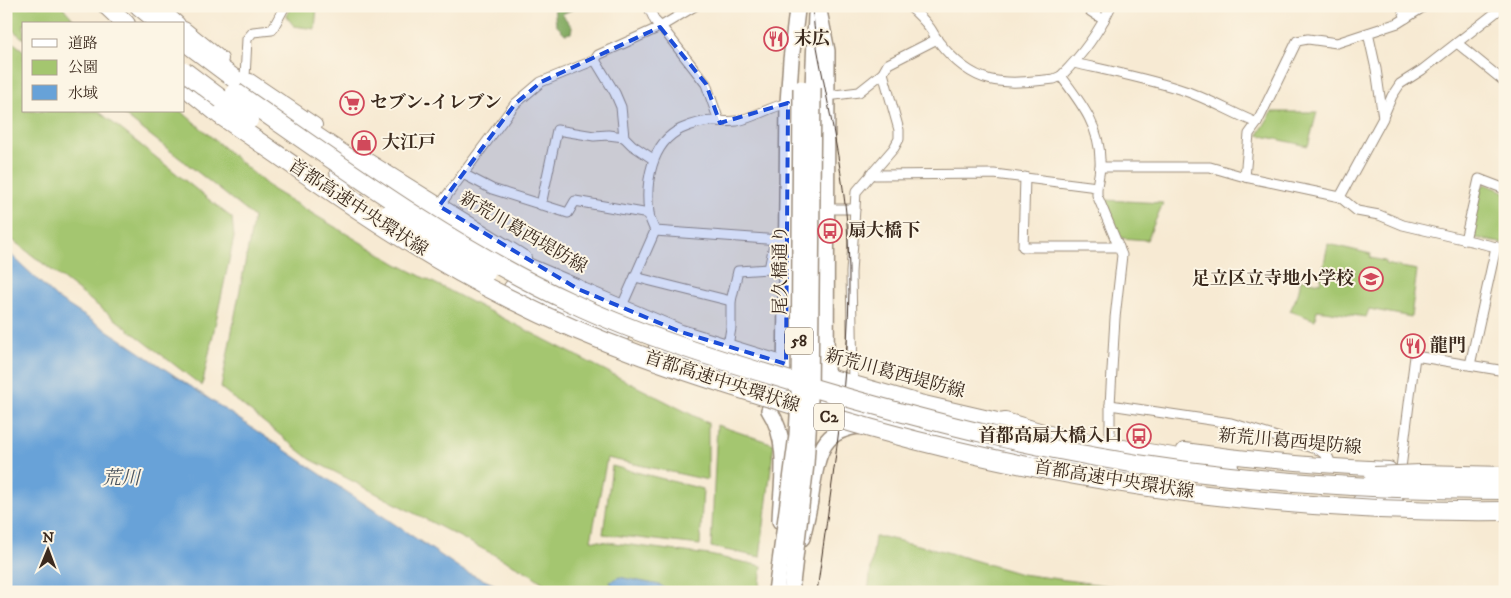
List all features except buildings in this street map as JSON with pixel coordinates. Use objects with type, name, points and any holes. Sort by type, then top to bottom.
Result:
[{"type":"highway","points":[[94,6],[109,22]]},
{"type":"highway","points":[[107,6],[124,22]]},
{"type":"highway","points":[[128,6],[146,22]]},
{"type":"highway","points":[[137,6],[152,22]]},
{"type":"highway","points":[[137,6],[158,22]]},
{"type":"highway","points":[[185,42],[268,104],[462,234],[511,260],[578,289]]},
{"type":"highway","points":[[186,59],[236,112],[334,179],[461,260],[571,316],[621,333]]},
{"type":"highway","name":"首都高速中央環状線","points":[[186,59],[324,154],[468,248],[518,276],[571,302],[630,328],[722,360],[863,402],[964,429],[1014,441],[1128,462],[1178,470],[1277,480],[1421,489],[1505,490]]},
{"type":"highway","name":"首都高速中央環状線","points":[[185,87],[220,115],[311,177],[404,239],[455,270],[560,324],[622,349],[756,394],[848,422],[957,451],[1125,483],[1225,497],[1325,506],[1412,510],[1505,511]]},
{"type":"highway","points":[[571,316],[601,336]]},
{"type":"highway","points":[[1005,422],[1056,437],[1089,444],[1229,466],[1278,471],[1376,476],[1421,474],[1505,476]]},
{"type":"highway","points":[[1011,450],[1120,472]]},
{"type":"highway","points":[[1058,467],[1120,472],[1227,486],[1326,496],[1505,501]]},
{"type":"main road","points":[[116,6],[133,22]]},
{"type":"main road","points":[[158,6],[176,22]]},
{"type":"main road","points":[[817,6],[827,51],[826,402]]},
{"type":"main road","name":"尾久橋通り","points":[[807,88],[817,6]]},
{"type":"main road","points":[[786,390],[781,240],[788,103],[797,8]]},
{"type":"main road","name":"尾久橋通り","points":[[776,592],[788,559],[806,464],[810,400],[807,88],[797,8]]},
{"type":"main road","name":"新荒川葛西堤防線","points":[[185,30],[245,78],[352,151],[515,253],[578,289],[681,332],[920,402],[1005,422],[1110,440],[1233,457],[1332,466],[1505,472]]},
{"type":"main road","points":[[186,59],[231,99],[415,224],[465,254],[621,333],[693,360],[858,412],[1011,450],[1126,469],[1227,482],[1326,491],[1505,496]]},
{"type":"main road","points":[[337,172],[339,184],[350,195],[407,234],[511,294],[601,336],[752,396],[764,404],[779,429],[783,453],[780,526],[788,559]]},
{"type":"main road","points":[[788,559],[808,517],[818,456],[823,446],[835,433],[848,428],[868,425],[894,429],[1058,467],[1200,488],[1356,501],[1376,500],[1398,494]]},
{"type":"main road","name":"尾久橋通り","points":[[788,559],[791,592]]},
{"type":"street","points":[[245,78],[247,39],[253,32],[272,30],[286,6]]},
{"type":"street","points":[[648,6],[660,27],[706,84],[719,121]]},
{"type":"street","points":[[439,206],[515,104],[540,82],[595,60],[598,55],[660,27],[695,6]]},
{"type":"street","points":[[909,6],[921,17],[937,39],[965,69],[984,78],[1010,83],[1054,79],[1061,76],[1074,63],[1104,20],[1111,6]]},
{"type":"street","points":[[1087,6],[1090,11],[1104,20]]},
{"type":"street","points":[[1401,6],[1406,18]]},
{"type":"street","points":[[1245,177],[1249,134],[1257,123],[1297,41],[1308,40],[1337,43],[1398,23],[1425,6]]},
{"type":"street","points":[[1340,197],[1400,84],[1422,70],[1504,6]]},
{"type":"street","points":[[1368,33],[1376,69],[1383,118]]},
{"type":"street","points":[[827,96],[860,92],[884,73],[888,64],[937,39]]},
{"type":"street","points":[[1457,43],[1505,82]]},
{"type":"street","points":[[595,60],[615,92],[621,107],[624,137]]},
{"type":"street","points":[[1074,63],[1179,89],[1204,98],[1229,112],[1257,123]]},
{"type":"street","points":[[853,382],[851,274],[856,192],[894,148],[899,139],[899,130],[884,73]]},
{"type":"street","points":[[1061,76],[1087,112],[1097,138],[1100,147],[1097,195],[1122,255],[1115,318],[1110,440]]},
{"type":"street","points":[[622,306],[655,231],[648,214],[648,188],[653,159],[670,137],[682,129],[714,121],[738,121],[788,103]]},
{"type":"street","points":[[541,205],[557,130],[594,136],[624,137],[632,145],[653,159]]},
{"type":"street","points":[[1100,167],[1210,167],[1245,177],[1340,197],[1357,211],[1379,215],[1403,225],[1500,248],[1470,365]]},
{"type":"street","points":[[871,173],[875,175],[994,174],[1097,187]]},
{"type":"street","points":[[463,174],[492,189],[568,213],[575,200],[648,214]]},
{"type":"street","points":[[1025,177],[1023,247],[1119,247]]},
{"type":"street","points":[[1465,240],[1479,179],[1505,189]]},
{"type":"street","points":[[826,209],[854,209]]},
{"type":"street","points":[[655,231],[781,240],[769,269],[738,271],[731,301],[731,328],[728,346]]},
{"type":"street","points":[[635,277],[731,301]]},
{"type":"street","points":[[1398,494],[1415,356],[1505,370]]},
{"type":"street","points":[[1110,405],[1231,423],[1319,450],[1328,457],[1332,466]]},
{"type":"highlighted area","points":[[660,27],[706,84],[720,123],[788,103],[786,364],[681,332],[578,289],[439,206],[515,104],[541,82]]},
{"type":"green space","points":[[6,6],[62,6],[75,22],[22,22],[22,37],[6,25]]},
{"type":"green space","points":[[291,6],[317,6],[315,29],[294,26],[286,16]]},
{"type":"green space","points":[[554,6],[580,6],[562,14],[572,27],[571,33],[565,34],[556,25]]},
{"type":"green space","points":[[6,37],[22,49],[22,112],[99,112],[232,218],[234,237],[202,386],[6,235]]},
{"type":"green space","points":[[120,112],[182,112],[273,190],[397,264],[708,423],[708,480],[607,458],[591,540],[709,555],[762,566],[759,592],[556,592],[529,573],[310,459],[221,388],[254,217]]},
{"type":"green space","points":[[1272,112],[1317,112],[1308,146],[1258,135]]},
{"type":"green space","points":[[1485,184],[1505,192],[1505,244],[1471,237],[1481,187]]},
{"type":"green space","points":[[1105,200],[1163,203],[1147,240],[1121,238]]},
{"type":"green space","points":[[1328,244],[1371,254],[1370,258],[1385,261],[1385,264],[1417,270],[1411,317],[1369,309],[1366,317],[1317,310],[1315,320],[1290,311],[1298,294],[1301,279],[1320,283]]},
{"type":"green space","points":[[717,425],[774,444],[760,557],[711,547]]},
{"type":"green space","points":[[612,466],[703,489],[700,545],[603,534]]},
{"type":"green space","points":[[875,537],[883,537],[943,551],[1021,574],[1156,592],[868,592]]},
{"type":"water","name":"荒川","points":[[6,250],[58,299],[119,338],[464,571],[511,592],[22,592],[6,581]]},
{"type":"water","points":[[619,577],[660,585],[670,592],[616,592],[610,582]]},
{"type":"tram line","points":[[813,6],[817,47],[843,189],[849,269],[846,362],[836,454],[817,592]]},
{"type":"place","name":"末広","points":[[776,39]]},
{"type":"place","name":"セブン-イレブン","points":[[352,103]]},
{"type":"place","name":"大江戸","points":[[364,143]]},
{"type":"place","name":"扇大橋下","points":[[830,231]]},
{"type":"place","name":"足立区立寺地小学校","points":[[1371,279]]},
{"type":"place","name":"龍門","points":[[1413,346]]},
{"type":"place","name":"首都高扇大橋入口","points":[[1139,436]]}]
